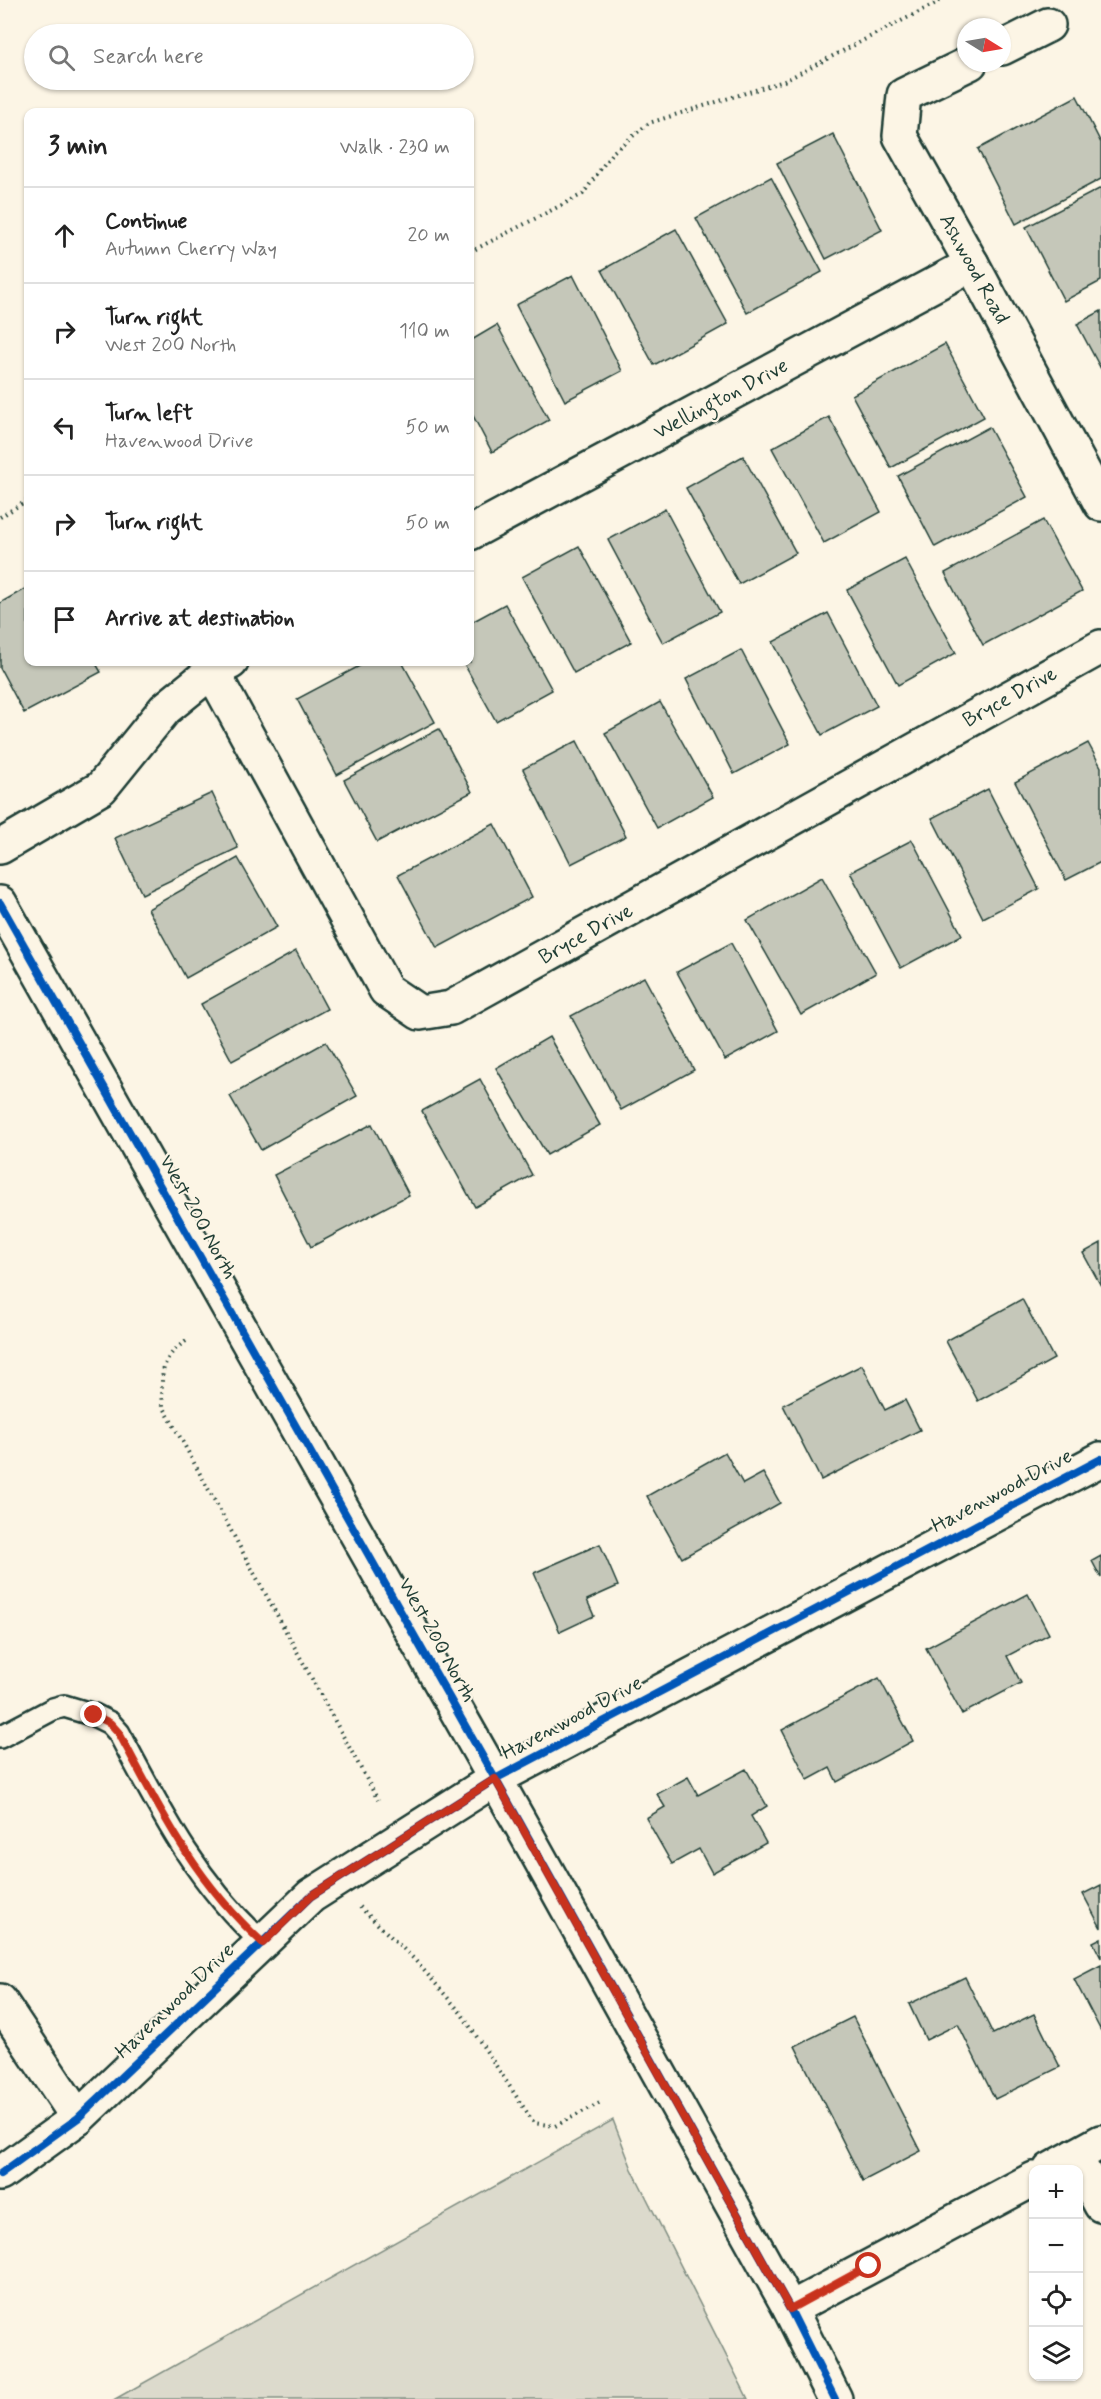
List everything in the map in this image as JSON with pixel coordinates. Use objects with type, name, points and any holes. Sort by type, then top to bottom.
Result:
[{"type":"street","points":[[1011,44],[1048,25]]},
{"type":"street","name":"Ashwood Road","points":[[957,69],[904,95],[900,136],[972,264],[1101,504]]},
{"type":"street","name":"Wellington Drive","points":[[474,531],[972,264]]},
{"type":"street","name":"Bryce Drive","points":[[222,666],[386,990],[420,1013],[451,1008],[1101,647]]},
{"type":"street","points":[[0,847],[101,788],[165,709],[222,666]]},
{"type":"street","name":"West 200 North","points":[[0,903],[495,1779],[790,2309],[835,2399]]},
{"type":"street","name":"Havenwood Drive","points":[[0,2174],[78,2118],[311,1896],[495,1779],[1101,1459]]},
{"type":"street","points":[[0,2001],[78,2118]]},
{"type":"street","points":[[1075,2156],[1101,2205]]},
{"type":"street","points":[[790,2309],[1029,2182]]},
{"type":"lane","points":[[0,1737],[53,1709],[64,1706],[78,1709],[110,1723],[119,1733],[163,1815],[199,1874],[234,1916],[263,1943]]},
{"type":"path","points":[[474,250],[583,194],[612,153],[649,123],[784,81],[942,0]]},
{"type":"path","points":[[0,517],[24,502]]},
{"type":"path","points":[[186,1341],[171,1351],[161,1376],[163,1406],[378,1800]]},
{"type":"path","points":[[360,1907],[414,1959],[460,2013],[534,2123],[555,2126],[600,2103]]},
{"type":"shaded area","points":[[613,2120],[632,2169],[748,2399],[115,2399]]},
{"type":"building","points":[[1077,96],[1101,143],[1101,179],[1016,224],[978,149]]},
{"type":"building","points":[[833,134],[882,230],[826,259],[777,163]]},
{"type":"building","points":[[771,177],[822,272],[747,313],[696,218]]},
{"type":"building","points":[[1101,188],[1101,281],[1064,301],[1026,227]]},
{"type":"building","points":[[676,229],[728,324],[654,365],[602,270]]},
{"type":"building","points":[[573,275],[622,371],[565,401],[516,305]]},
{"type":"building","points":[[1101,311],[1101,369],[1077,324]]},
{"type":"building","points":[[497,325],[549,420],[492,452],[474,418],[474,339]]},
{"type":"building","points":[[945,344],[984,417],[891,468],[852,395]]},
{"type":"building","points":[[829,417],[881,512],[824,543],[772,448]]},
{"type":"building","points":[[989,427],[1027,497],[935,547],[898,476]]},
{"type":"building","points":[[743,456],[796,553],[739,584],[686,488]]},
{"type":"building","points":[[665,509],[720,612],[663,643],[608,540]]},
{"type":"building","points":[[1043,520],[1082,591],[983,645],[945,573]]},
{"type":"building","points":[[579,546],[631,642],[574,673],[522,577]]},
{"type":"building","points":[[905,559],[956,653],[898,685],[847,590]]},
{"type":"building","points":[[24,589],[24,666],[97,666],[101,672],[24,713],[0,668],[0,603]]},
{"type":"building","points":[[505,604],[552,690],[496,721],[465,666],[474,666],[474,621]]},
{"type":"building","points":[[828,613],[877,706],[822,735],[773,642]]},
{"type":"building","points":[[741,650],[790,744],[734,774],[686,679]]},
{"type":"building","points":[[359,666],[404,666],[435,722],[337,775],[297,699]]},
{"type":"building","points":[[660,702],[713,797],[657,828],[605,733]]},
{"type":"building","points":[[439,729],[472,792],[377,842],[344,780]]},
{"type":"building","points":[[577,741],[626,836],[571,864],[523,769]]},
{"type":"building","points":[[1088,743],[1101,767],[1101,862],[1066,880],[1015,782]]},
{"type":"building","points":[[988,789],[1039,889],[983,918],[932,818]]},
{"type":"building","points":[[212,793],[238,848],[142,894],[115,838]]},
{"type":"building","points":[[494,824],[532,897],[437,948],[398,875]]},
{"type":"building","points":[[912,840],[962,935],[901,968],[850,872]]},
{"type":"building","points":[[238,858],[277,927],[186,978],[148,909]]},
{"type":"building","points":[[822,877],[876,973],[801,1015],[747,920]]},
{"type":"building","points":[[731,943],[778,1031],[725,1060],[677,972]]},
{"type":"building","points":[[296,951],[327,1009],[232,1061],[201,1004]]},
{"type":"building","points":[[644,977],[694,1070],[621,1110],[571,1016]]},
{"type":"building","points":[[549,1037],[600,1125],[547,1155],[496,1068]]},
{"type":"building","points":[[326,1042],[357,1096],[261,1150],[230,1096]]},
{"type":"building","points":[[480,1079],[532,1175],[475,1207],[422,1111]]},
{"type":"building","points":[[372,1124],[409,1195],[311,1247],[274,1175]]},
{"type":"building","points":[[1101,1243],[1101,1286],[1083,1253]]},
{"type":"building","points":[[1022,1299],[1054,1359],[978,1401],[946,1341]]},
{"type":"building","points":[[862,1365],[885,1410],[905,1400],[920,1430],[821,1480],[783,1405]]},
{"type":"building","points":[[725,1452],[743,1484],[763,1473],[780,1503],[682,1558],[647,1496]]},
{"type":"building","points":[[600,1544],[618,1586],[587,1600],[594,1616],[560,1632],[534,1573]]},
{"type":"building","points":[[1101,1556],[1101,1578],[1092,1561]]},
{"type":"building","points":[[1028,1594],[1049,1634],[1007,1656],[1021,1683],[962,1714],[926,1648]]},
{"type":"building","points":[[879,1678],[913,1741],[837,1782],[830,1768],[808,1780],[782,1730]]},
{"type":"building","points":[[746,1769],[767,1806],[751,1816],[766,1843],[712,1873],[699,1849],[672,1864],[646,1818],[665,1807],[657,1794],[688,1777],[698,1795]]},
{"type":"building","points":[[1101,1885],[1101,1928],[1083,1894]]},
{"type":"building","points":[[1101,1938],[1101,1958],[1093,1942]]},
{"type":"building","points":[[1101,1965],[1101,2031],[1074,1979]]},
{"type":"building","points":[[965,1977],[993,2034],[1034,2014],[1060,2067],[995,2099],[958,2024],[926,2040],[909,2004]]},
{"type":"building","points":[[853,2017],[921,2151],[863,2181],[795,2046]]},
{"type":"cycle path","points":[[0,903],[519,1821],[790,2309],[835,2399]]},
{"type":"cycle path","points":[[0,2174],[78,2118],[311,1896],[495,1779],[1101,1459]]},
{"type":"route","points":[[94,1715],[110,1723],[119,1733],[163,1815],[199,1874],[234,1916],[263,1943],[311,1896],[495,1779],[790,2309],[869,2266]]}]
